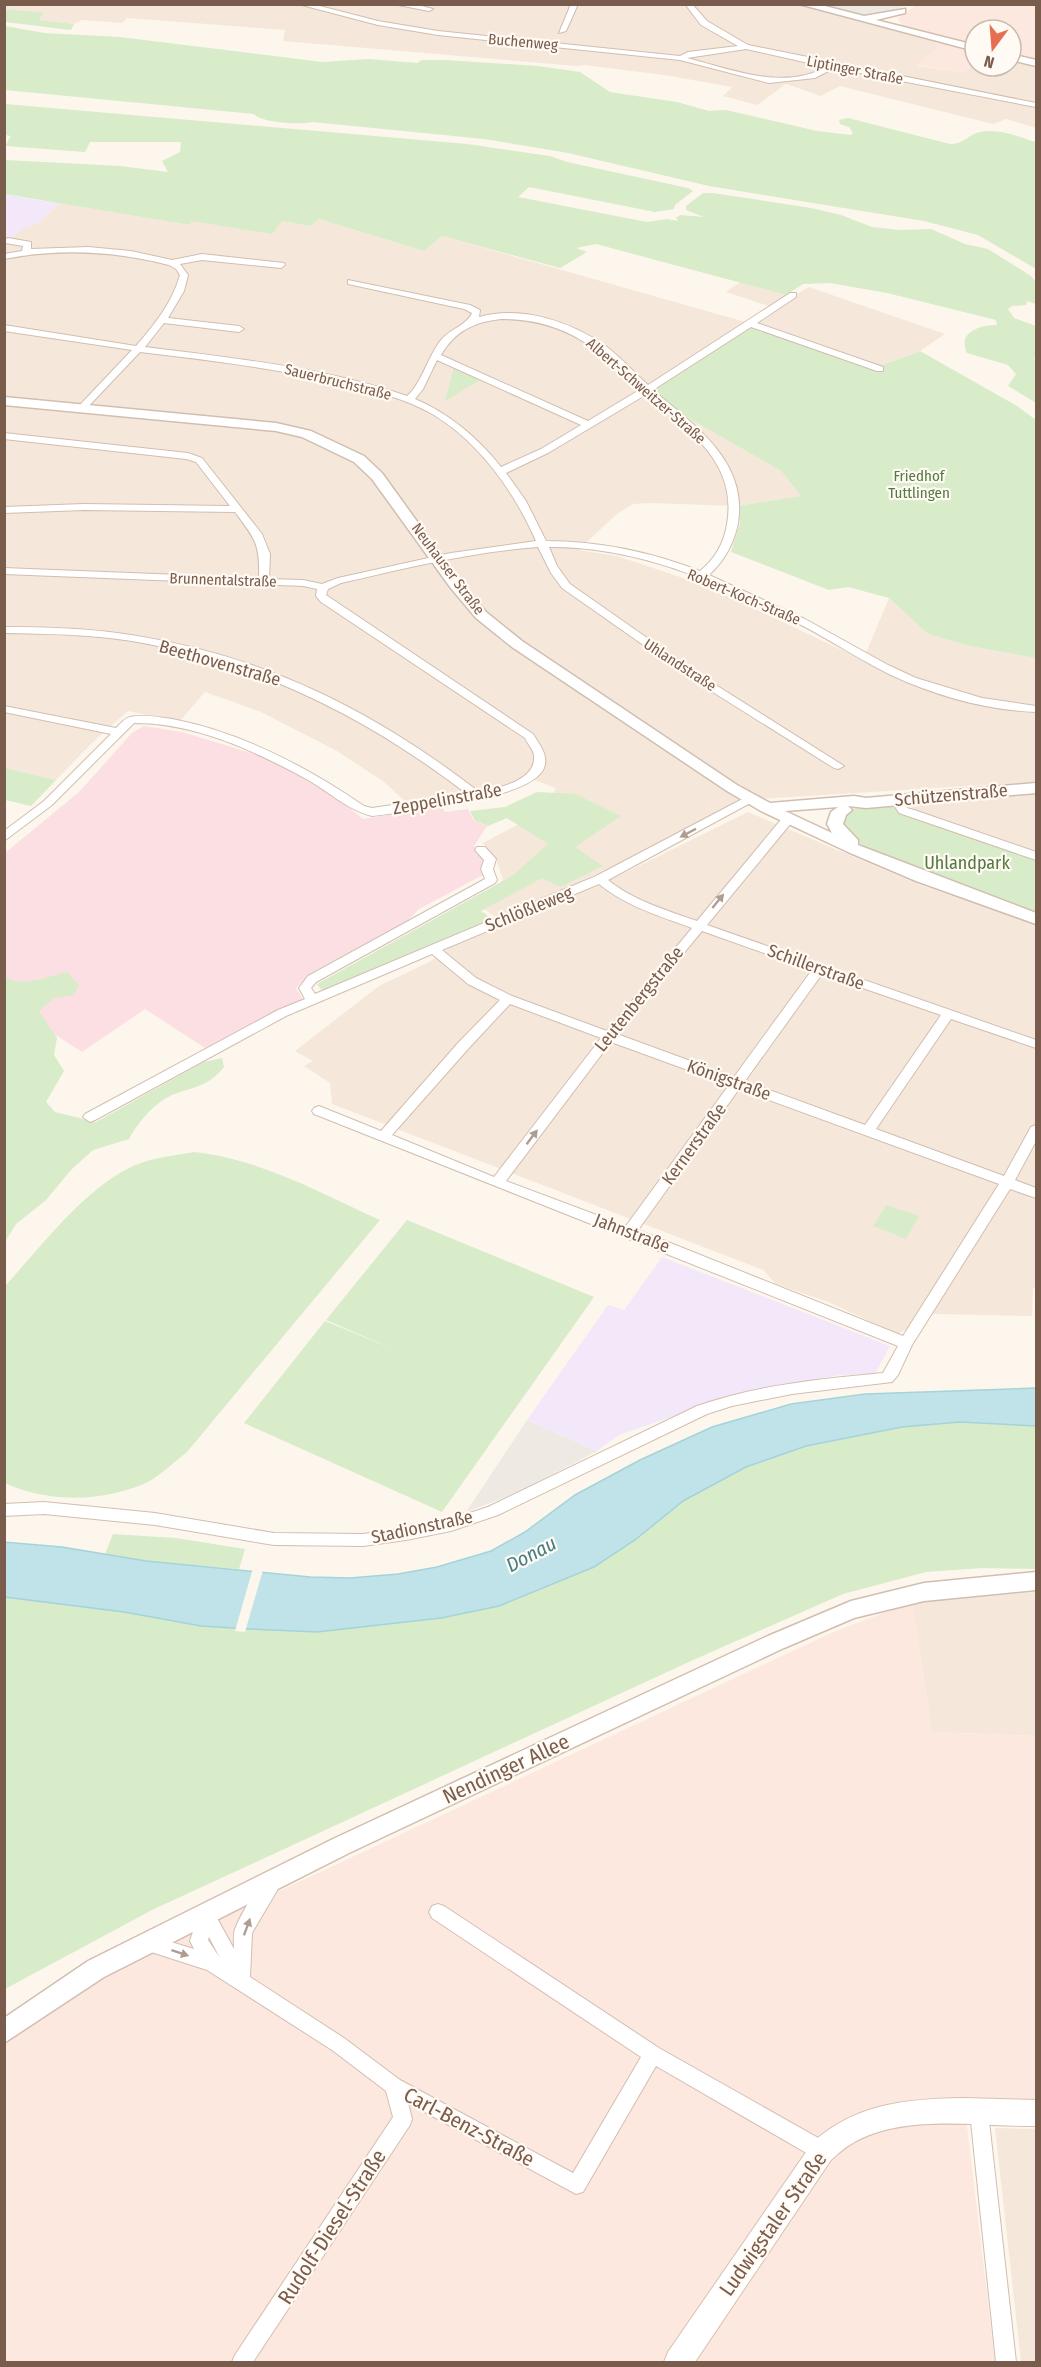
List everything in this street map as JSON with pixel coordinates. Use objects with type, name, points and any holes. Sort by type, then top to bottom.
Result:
[{"type":"main road","name":"Ludwigstaler Straße","points":[[678,2362],[822,2151],[844,2133],[883,2118],[933,2110],[1036,2113]]},
{"type":"street","name":"Buchenweg","points":[[302,4],[378,23],[438,33],[681,58],[688,54],[746,47]]},
{"type":"street","points":[[396,4],[429,9]]},
{"type":"street","points":[[562,31],[575,4]]},
{"type":"street","name":"Liptinger Straße","points":[[688,4],[704,23],[746,47],[1036,105]]},
{"type":"street","points":[[804,4],[963,45]]},
{"type":"street","points":[[881,24],[911,4]]},
{"type":"street","points":[[848,16],[878,16],[902,11]]},
{"type":"street","points":[[681,58],[769,81],[815,76],[833,66]]},
{"type":"street","points":[[8,241],[27,248],[132,254],[172,263],[183,272],[183,282],[162,320],[81,409]]},
{"type":"street","points":[[4,257],[27,248]]},
{"type":"street","points":[[172,263],[202,257],[281,265]]},
{"type":"street","points":[[351,282],[467,307],[477,312],[473,321]]},
{"type":"street","points":[[501,471],[516,466],[647,390],[793,295]]},
{"type":"street","name":"Albert-Schweitzer-Straße","points":[[408,400],[418,391],[450,334],[473,321],[495,316],[516,316],[568,330],[591,340],[647,390],[682,417],[705,440],[730,475],[735,519],[722,554],[715,564],[701,576]]},
{"type":"street","points":[[162,320],[239,329]]},
{"type":"street","points":[[750,324],[880,369]]},
{"type":"street","name":"Sauerbruchstraße","points":[[4,328],[137,349],[271,366],[388,392],[408,400],[458,427],[501,471],[542,544]]},
{"type":"street","points":[[436,356],[588,425]]},
{"type":"street","name":"Neuhauser Straße","points":[[4,401],[276,428],[306,434],[326,442],[359,459],[369,467],[481,615],[517,644],[744,802],[766,808],[857,850],[1036,920]]},
{"type":"street","points":[[4,436],[178,454],[200,460],[236,509],[250,523],[265,554],[264,582]]},
{"type":"street","points":[[4,510],[84,507],[236,509]]},
{"type":"street","name":"Robert-Koch-Straße","points":[[438,560],[542,544],[607,548],[701,576],[761,601],[897,674],[963,696],[1036,709]]},
{"type":"street","name":"Uhlandstraße","points":[[542,544],[556,575],[566,586],[687,671],[838,766]]},
{"type":"street","name":"Brunnentalstraße","points":[[4,571],[303,583],[323,587],[338,581],[438,560]]},
{"type":"street","name":"Zeppelinstraße","points":[[118,732],[131,720],[146,719],[186,726],[224,738],[315,778],[365,811],[393,810],[510,789],[530,776],[538,762],[535,743],[529,736],[325,600],[321,596],[323,587]]},
{"type":"street","name":"Beethovenstraße","points":[[4,630],[25,629],[97,634],[180,647],[266,672],[333,702],[392,734],[440,765],[477,796]]},
{"type":"street","points":[[4,709],[118,732]]},
{"type":"street","points":[[4,837],[48,803],[92,761],[118,732]]},
{"type":"street","name":"Schützenstraße","points":[[788,819],[793,814],[844,810],[866,803],[1036,788]]},
{"type":"street","points":[[897,800],[903,810],[910,813],[1036,856]]},
{"type":"street","name":"Schützenstraße","points":[[766,808],[854,801],[866,803]]},
{"type":"street","name":"Schlößleweg","points":[[90,1117],[273,1018],[432,948],[600,879],[744,802]]},
{"type":"street","name":"Neuhauser Straße","points":[[844,810],[839,812],[835,824],[839,832],[857,850]]},
{"type":"street","name":"Leutenbergstraße","points":[[497,1183],[609,1036],[788,819]]},
{"type":"street","points":[[312,1000],[305,988],[312,979],[491,880],[487,868],[490,859],[481,850]]},
{"type":"street","name":"Schillerstraße","points":[[600,879],[616,892],[645,907],[1036,1044]]},
{"type":"street","name":"Königstraße","points":[[432,948],[472,981],[508,999],[1036,1193]]},
{"type":"street","name":"Kernerstraße","points":[[629,1232],[820,968]]},
{"type":"street","points":[[384,1136],[463,1046],[508,999]]},
{"type":"street","points":[[867,1132],[948,1014]]},
{"type":"street","name":"Jahnstraße","points":[[319,1111],[906,1343]]},
{"type":"street","points":[[906,1343],[1007,1182],[1036,1130]]},
{"type":"street","name":"Stadionstraße","points":[[4,1510],[44,1508],[144,1518],[274,1539],[363,1540],[406,1534],[451,1525],[493,1511],[691,1415],[731,1400],[792,1388],[887,1378],[893,1371],[906,1343]]},
{"type":"street","name":"Nendinger Allee","points":[[4,2032],[96,1969],[352,1841],[776,1642],[851,1610],[924,1592],[1036,1581]]},
{"type":"street","points":[[241,1980],[243,1932],[255,1908],[273,1882]]},
{"type":"street","points":[[438,1912],[653,2054],[822,2151]]},
{"type":"street","points":[[206,1915],[199,1941],[212,1963]]},
{"type":"street","name":"Carl-Benz-Straße","points":[[206,1915],[241,1980]]},
{"type":"street","name":"Carl-Benz-Straße","points":[[148,1943],[212,1963],[338,2044],[394,2086],[576,2184],[653,2054]]},
{"type":"street","name":"Rudolf-Diesel-Straße","points":[[242,2362],[403,2119],[394,2086]]},
{"type":"street","points":[[979,2112],[1006,2362]]},
{"type":"shaded area","points":[[4,5],[797,5],[939,40],[939,47],[917,66],[963,71],[963,78],[1023,78],[1023,61],[1036,64],[1036,128],[1006,119],[993,124],[840,86],[821,96],[786,84],[757,105],[723,96],[732,87],[664,75],[584,65],[283,41],[285,30],[127,18],[122,23],[82,20],[74,24],[39,20],[44,14],[5,9]]},
{"type":"shaded area","points":[[814,5],[905,5],[875,16],[858,16]]},
{"type":"shaded area","points":[[916,5],[1036,5],[1036,61],[1023,58],[1023,18],[963,18],[963,43],[902,27],[898,18]]},
{"type":"shaded area","points":[[939,40],[963,46],[963,71],[916,65],[939,47],[933,43]]},
{"type":"shaded area","points":[[4,194],[60,203],[40,222],[22,229],[5,243]]},
{"type":"shaded area","points":[[60,203],[188,225],[192,221],[282,221],[309,226],[319,219],[424,251],[442,236],[749,323],[772,307],[726,292],[740,282],[792,297],[809,287],[945,334],[920,351],[875,368],[671,408],[781,471],[801,496],[737,506],[633,504],[617,514],[578,550],[617,556],[680,577],[732,598],[863,660],[889,598],[928,634],[969,646],[1036,658],[1036,782],[759,799],[498,919],[480,906],[503,879],[496,859],[483,843],[551,807],[555,788],[530,778],[489,793],[407,803],[384,782],[337,751],[261,712],[205,692],[179,722],[128,711],[93,742],[56,780],[5,768],[4,243],[22,229],[40,222]]},
{"type":"shaded area","points":[[144,726],[182,732],[261,756],[309,781],[341,801],[363,819],[442,806],[445,812],[468,809],[474,821],[487,826],[474,846],[486,859],[483,875],[419,909],[407,921],[316,970],[296,988],[303,1000],[205,1048],[145,1009],[82,1052],[5,1002],[5,853],[79,792],[132,733]]},
{"type":"shaded area","points":[[1036,792],[1036,852],[914,811],[908,801]]},
{"type":"shaded area","points":[[748,812],[920,885],[1036,924],[1036,1288],[1033,1288],[1032,1316],[934,1314],[898,1334],[828,1302],[776,1284],[763,1270],[332,1104],[330,1083],[304,1066],[313,1061],[295,1051],[379,986],[429,962],[452,946],[600,885]]},
{"type":"shaded area","points":[[662,1257],[890,1346],[875,1374],[840,1375],[738,1394],[619,1435],[597,1451],[527,1420],[608,1305],[624,1310]]},
{"type":"shaded area","points":[[527,1420],[597,1451],[517,1493],[466,1512]]},
{"type":"shaded area","points":[[1036,1592],[1036,1736],[932,1732],[912,1602]]},
{"type":"shaded area","points":[[912,1602],[932,1732],[1036,1736],[1036,2101],[964,2100],[995,2362],[5,2362],[4,2037],[117,1967],[831,1633]]},
{"type":"shaded area","points":[[995,2128],[1036,2129],[1036,2362],[1021,2362]]},
{"type":"green space","points":[[5,9],[44,13],[39,20],[74,24],[71,30],[5,22]]},
{"type":"green space","points":[[5,26],[45,33],[120,37],[322,62],[369,59],[417,63],[422,60],[445,60],[538,66],[580,72],[610,92],[677,102],[709,111],[726,110],[817,131],[851,135],[853,133],[849,127],[840,124],[839,120],[848,118],[950,144],[959,143],[980,132],[994,131],[1009,134],[1036,142],[1036,269],[978,235],[924,221],[709,186],[568,153],[484,139],[313,122],[282,122],[254,114],[5,90]]},
{"type":"green space","points":[[5,104],[467,144],[550,156],[693,191],[675,205],[674,209],[655,212],[529,187],[518,197],[647,222],[667,219],[678,221],[676,218],[680,215],[704,217],[686,210],[686,206],[703,193],[713,193],[811,208],[841,215],[872,227],[900,230],[931,229],[965,244],[988,249],[1031,276],[1036,282],[1036,304],[1027,301],[1026,305],[1012,306],[1008,309],[1014,318],[1036,326],[1036,357],[1034,359],[1036,362],[1036,403],[1008,386],[1016,374],[1008,365],[967,353],[965,340],[968,335],[977,328],[997,325],[996,320],[887,293],[830,283],[803,284],[786,295],[596,244],[576,248],[587,252],[560,268],[442,236],[424,251],[319,219],[310,226],[282,221],[272,234],[192,221],[189,225],[5,194],[5,160],[120,166],[168,172],[162,161],[180,152],[181,142],[90,142],[85,152],[5,146],[11,136],[5,135]]},
{"type":"green space","name":"Friedhof Tuttlingen","points":[[752,326],[875,368],[920,351],[1017,406],[1036,420],[1036,658],[969,646],[928,634],[889,598],[848,587],[829,590],[731,552],[740,522],[737,506],[801,496],[781,471],[671,408],[649,390]]},
{"type":"green space","points":[[454,367],[480,380],[445,401]]},
{"type":"green space","points":[[5,768],[56,780],[31,806],[5,800]]},
{"type":"green space","points":[[537,792],[575,794],[621,816],[575,847],[603,866],[561,887],[542,878],[481,911],[492,919],[323,992],[317,984],[512,876],[548,844],[507,818],[488,826],[475,821],[470,811],[505,807]]},
{"type":"green space","name":"Uhlandpark","points":[[897,804],[901,813],[1036,860],[1036,915],[960,890],[907,869],[860,843],[841,828],[843,815],[852,809]]},
{"type":"green space","points":[[67,972],[79,985],[74,995],[54,998],[39,1011],[57,1038],[54,1055],[64,1071],[46,1102],[55,1112],[96,1122],[204,1062],[222,1058],[224,1067],[208,1081],[159,1103],[142,1120],[129,1139],[93,1150],[71,1170],[46,1200],[16,1224],[5,1242],[5,976],[11,980],[26,982]]},
{"type":"green space","points":[[194,1152],[219,1156],[266,1169],[380,1220],[187,1452],[156,1477],[146,1483],[112,1494],[75,1498],[39,1494],[5,1483],[5,1286],[62,1222],[110,1179],[143,1162]]},
{"type":"green space","points":[[886,1205],[919,1216],[906,1239],[873,1226]]},
{"type":"green space","points":[[407,1220],[594,1297],[442,1512],[244,1423],[325,1321],[398,1351],[326,1320]]},
{"type":"green space","points":[[960,1422],[1036,1426],[1036,1569],[983,1568],[926,1572],[843,1594],[691,1661],[152,1910],[5,1989],[5,1597],[124,1612],[201,1626],[317,1632],[548,1585],[594,1567],[635,1540],[683,1501],[746,1467],[806,1446],[902,1427]]},
{"type":"green space","points":[[113,1534],[176,1538],[245,1549],[239,1569],[146,1561],[105,1554]]},
{"type":"water","name":"Donau","points":[[1036,1388],[1036,1426],[960,1422],[902,1427],[806,1446],[746,1467],[683,1501],[635,1540],[594,1567],[499,1606],[441,1618],[317,1632],[249,1629],[201,1626],[124,1612],[5,1597],[4,1542],[62,1547],[146,1561],[310,1577],[350,1578],[398,1574],[437,1567],[491,1551],[525,1532],[575,1495],[640,1460],[712,1427],[791,1404],[865,1394]]},
{"type":"pier","points":[[253,1568],[263,1570],[245,1632],[235,1631]]}]
